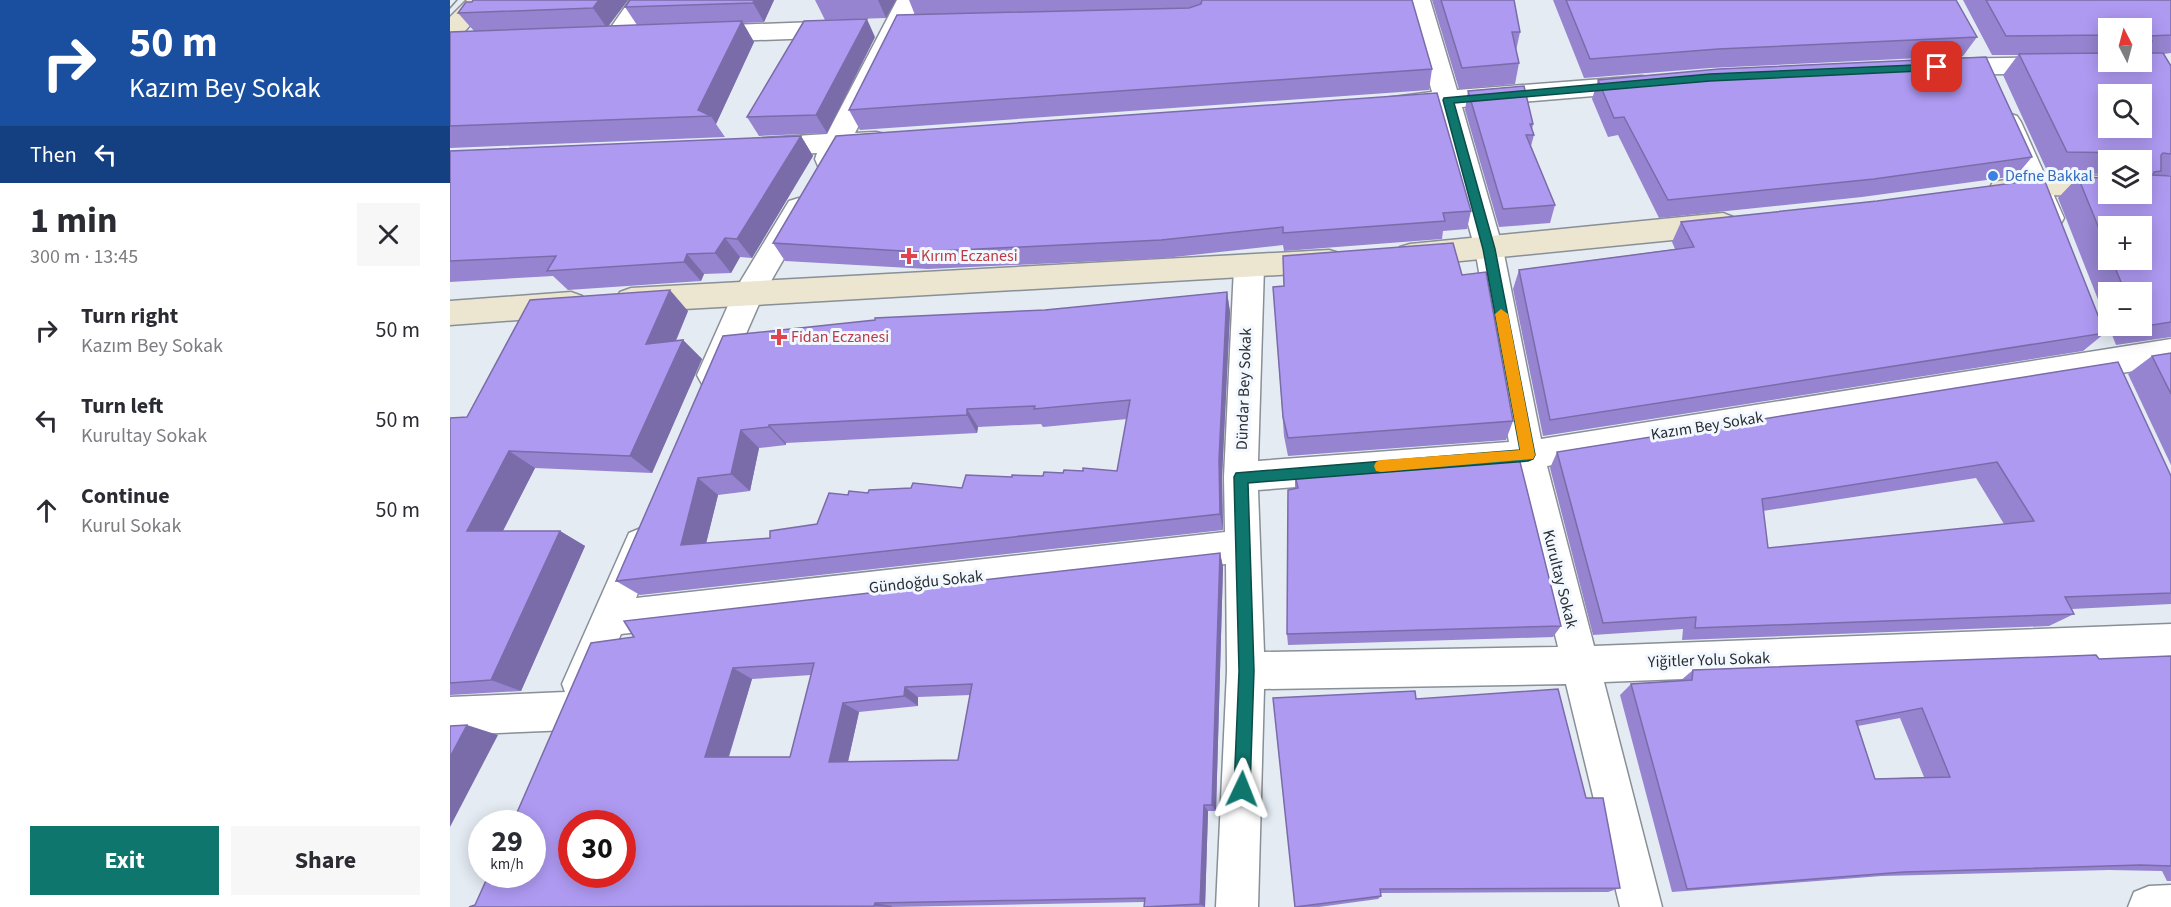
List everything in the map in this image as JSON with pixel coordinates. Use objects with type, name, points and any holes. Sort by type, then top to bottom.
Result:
[{"type":"main road","points":[[450,32],[480,0]]},
{"type":"main road","points":[[1978,193],[2037,185],[2098,186]]},
{"type":"main road","points":[[1386,257],[1489,249],[1745,221]]},
{"type":"main road","points":[[450,313],[749,292],[1249,267],[1352,259]]},
{"type":"street","points":[[642,0],[604,38],[650,36]]},
{"type":"street","points":[[703,400],[749,292],[907,27],[909,0]]},
{"type":"street","name":"Kurultay Sokak","points":[[1418,0],[1489,249],[1528,455],[1641,907]]},
{"type":"street","points":[[684,34],[907,27]]},
{"type":"street","points":[[1923,68],[1986,74],[2077,65]]},
{"type":"street","points":[[1986,74],[2037,185],[2058,240]]},
{"type":"street","points":[[1366,106],[1662,82]]},
{"type":"street","points":[[743,148],[896,140]]},
{"type":"street","name":"Dündar Bey Sokak","points":[[1237,907],[1246,671],[1241,477],[1249,267]]},
{"type":"street","points":[[2100,351],[2119,393]]},
{"type":"street","name":"Kazım Bey Sokak","points":[[1241,477],[1528,455],[2100,351],[2171,352]]},
{"type":"street","points":[[450,716],[562,727],[651,520]]},
{"type":"street","name":"Gündoğdu Sokak","points":[[609,618],[1243,546]]},
{"type":"street","name":"Yiğitler Yolu Sokak","points":[[1246,671],[1582,665],[2171,642]]},
{"type":"street","points":[[2149,907],[2171,906]]},
{"type":"building","points":[[473,0],[599,0],[593,8],[458,13],[466,2]]},
{"type":"building","points":[[630,0],[754,0],[753,3],[625,7]]},
{"type":"building","points":[[1202,0],[1412,0],[1432,69],[849,110],[897,15],[1189,8],[1201,4]]},
{"type":"building","points":[[1441,0],[1514,0],[1520,32],[1512,32],[1519,63],[1462,68]]},
{"type":"building","points":[[1566,0],[1956,0],[1977,37],[1718,49],[1590,59]]},
{"type":"building","points":[[1986,0],[2171,0],[2171,35],[2152,36],[2152,18],[2098,18],[2098,35],[2006,36]]},
{"type":"building","points":[[867,19],[816,115],[747,117],[804,21]]},
{"type":"building","points":[[742,21],[698,110],[711,116],[450,126],[450,32]]},
{"type":"building","points":[[2098,53],[2098,72],[2152,72],[2152,53],[2163,53],[2171,66],[2171,154],[2161,155],[2161,171],[2154,172],[2153,175],[2171,176],[2171,322],[2152,325],[2152,282],[2121,282],[2116,270],[2152,270],[2152,216],[2098,216],[2098,226],[2078,177],[2098,178],[2098,204],[2152,204],[2152,150],[2067,152],[2019,54]]},
{"type":"building","points":[[1986,57],[2032,157],[1874,179],[1668,200],[1624,117],[1614,118],[1598,80],[1719,69]]},
{"type":"building","points":[[1524,86],[1534,135],[1526,135],[1555,205],[1503,209],[1468,91]]},
{"type":"building","points":[[1437,93],[1471,211],[1443,213],[1445,221],[1283,233],[1283,227],[1161,240],[919,252],[773,243],[836,136]]},
{"type":"building","points":[[801,136],[737,239],[725,238],[715,253],[687,254],[684,262],[547,271],[556,256],[450,261],[450,151]]},
{"type":"building","points":[[2044,179],[2098,315],[2098,334],[1550,420],[1519,270],[1694,247],[1681,222],[1877,201]]},
{"type":"building","points":[[1453,243],[1462,275],[1486,272],[1513,421],[1288,438],[1283,417],[1273,287],[1284,286],[1283,256]]},
{"type":"building","points":[[670,290],[646,344],[683,340],[630,456],[509,451],[467,531],[560,531],[491,680],[450,683],[450,418],[467,417],[530,300]]},
{"type":"building","points":[[1227,292],[1219,460],[1220,514],[616,581],[723,336],[875,320],[875,318],[1045,310]],"holes":[[[1130,400],[1117,471],[1083,468],[1083,471],[1044,472],[1043,476],[966,475],[962,488],[913,483],[911,488],[869,490],[868,493],[849,491],[848,495],[829,493],[817,524],[770,531],[770,538],[681,545],[698,478],[731,474],[741,430],[769,427],[769,425],[967,415],[967,409],[1035,406],[1034,409]]]},
{"type":"building","points":[[2171,353],[2171,394],[2152,356]]},
{"type":"building","points":[[2118,362],[2171,476],[2171,593],[2065,597],[2074,614],[1695,628],[1696,617],[1603,623],[1557,452]],"holes":[[[1997,462],[2034,521],[1768,548],[1762,499]]]},
{"type":"building","points":[[1519,458],[1561,626],[1287,634],[1288,490],[1298,488],[1295,475]]},
{"type":"building","points":[[1220,553],[1212,805],[1204,805],[1200,904],[1144,907],[1145,898],[875,903],[874,906],[469,907],[475,905],[483,888],[546,888],[546,810],[518,810],[591,643],[634,637],[624,621]],"holes":[[[814,663],[790,757],[705,757],[733,668]],[[972,684],[958,760],[829,762],[843,703],[904,696],[905,687]]]},
{"type":"building","points":[[2096,655],[2099,659],[2171,656],[2171,866],[1904,872],[1687,889],[1631,684],[1692,680],[1693,670]],"holes":[[[1922,708],[1950,777],[1875,779],[1856,721]]]},
{"type":"building","points":[[1558,689],[1586,798],[1603,798],[1620,888],[1380,889],[1381,896],[1295,907],[1273,698],[1415,691],[1416,699]]},
{"type":"building","points":[[467,725],[450,757],[450,726]]},
{"type":"tram line","points":[[450,8],[457,0]]},
{"type":"slow traffic","points":[[1381,466],[1528,455],[1501,314]]},
{"type":"place","name":"Defne Bakkal","points":[[1993,176]]},
{"type":"place","name":"Kırım Eczanesi","points":[[909,256]]},
{"type":"place","name":"Fidan Eczanesi","points":[[779,337]]},
{"type":"route","points":[[1242,789],[1246,671],[1241,477],[1528,455],[1489,249],[1448,100],[1710,78],[1937,67]]}]
